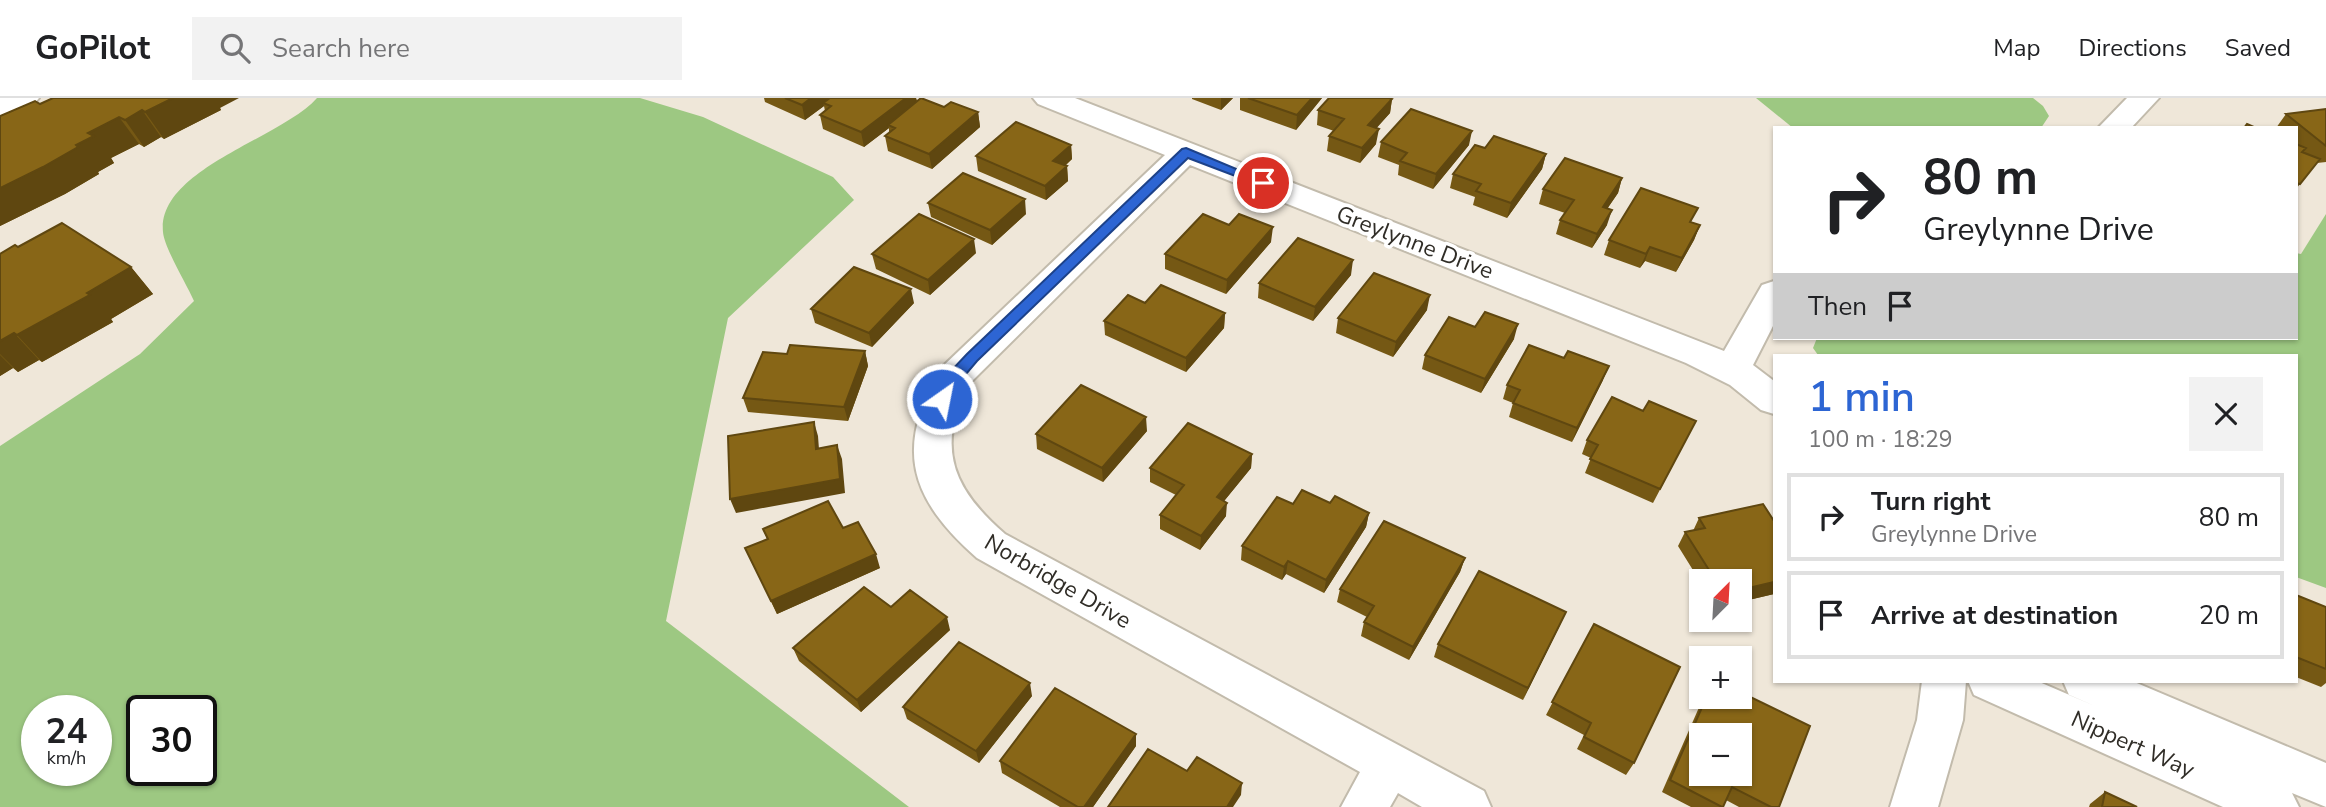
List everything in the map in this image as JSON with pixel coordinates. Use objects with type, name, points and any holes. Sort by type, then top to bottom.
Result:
[{"type":"street","points":[[0,110],[24,98]]},
{"type":"street","name":"Greylynne Drive","points":[[1048,98],[1699,354],[1732,370],[1773,399]]},
{"type":"street","points":[[2115,126],[2144,98]]},
{"type":"street","name":"Norbridge Drive","points":[[1186,152],[954,377],[934,422],[932,446],[935,470],[951,506],[969,527],[991,546],[1467,807]]},
{"type":"street","points":[[1732,370],[1773,295]]},
{"type":"street","points":[[1914,807],[1940,720],[1944,683]]},
{"type":"street","name":"Nippert Way","points":[[1995,683],[2275,807]]},
{"type":"street","name":"Nippert Way","points":[[2090,683],[2326,785]]},
{"type":"street","points":[[1365,807],[1390,765]]},
{"type":"green space","points":[[317,98],[640,98],[703,117],[833,177],[854,200],[728,318],[666,621],[909,807],[0,807],[0,446],[140,354],[194,301],[164,239],[166,210],[180,190],[200,172],[300,113]]},
{"type":"green space","points":[[1756,98],[2033,98],[2043,106],[2049,116],[2042,126],[1791,126]]},
{"type":"green space","points":[[2326,214],[2326,588],[2298,578],[2298,354],[1817,354],[1813,348],[1816,340],[2298,340],[2298,253],[2301,254]]},
{"type":"building","points":[[53,98],[173,98],[125,120],[119,117],[88,133],[94,136],[43,167],[0,188],[0,116],[35,101],[40,104]]},
{"type":"building","points":[[785,98],[811,98],[802,105]]},
{"type":"building","points":[[830,98],[906,98],[861,132],[820,115],[831,106],[823,103]]},
{"type":"building","points":[[921,98],[944,107],[951,102],[978,112],[929,154],[885,136],[895,128],[888,125]]},
{"type":"building","points":[[1248,98],[1312,98],[1297,115]]},
{"type":"building","points":[[1329,98],[1392,99],[1368,125],[1379,129],[1362,148],[1329,136],[1344,119],[1318,110]]},
{"type":"building","points":[[1411,109],[1472,131],[1436,174],[1400,161],[1407,153],[1381,142]]},
{"type":"building","points":[[2326,109],[2326,146],[2286,114]]},
{"type":"building","points":[[1016,122],[1071,145],[1053,161],[1067,166],[1045,186],[976,156]]},
{"type":"building","points":[[1494,136],[1546,154],[1511,203],[1476,191],[1481,184],[1453,174],[1475,145],[1485,148]]},
{"type":"building","points":[[2298,145],[2306,148],[2302,152],[2320,159],[2300,184]]},
{"type":"building","points":[[1565,158],[1622,178],[1603,207],[1612,210],[1597,234],[1560,220],[1574,200],[1543,189]]},
{"type":"building","points":[[963,173],[1025,199],[990,230],[928,203]]},
{"type":"building","points":[[1641,188],[1698,208],[1690,222],[1700,225],[1682,258],[1650,247],[1646,254],[1609,240]]},
{"type":"building","points":[[919,214],[974,239],[928,280],[872,254]]},
{"type":"building","points":[[1203,214],[1229,225],[1239,214],[1273,227],[1227,280],[1165,254]]},
{"type":"building","points":[[62,223],[131,267],[87,293],[90,295],[17,335],[14,333],[0,341],[0,254]]},
{"type":"building","points":[[1298,238],[1353,260],[1315,307],[1259,283]]},
{"type":"building","points":[[854,267],[911,289],[869,333],[811,309]]},
{"type":"building","points":[[1374,273],[1430,295],[1396,342],[1338,318]]},
{"type":"building","points":[[1161,285],[1225,313],[1186,358],[1104,321],[1128,295],[1145,303]]},
{"type":"building","points":[[1485,312],[1518,324],[1485,379],[1425,355],[1449,317],[1475,327]]},
{"type":"building","points":[[790,345],[865,351],[844,407],[743,398],[763,352],[787,354]]},
{"type":"building","points":[[1529,345],[1564,358],[1568,351],[1609,366],[1577,428],[1513,403],[1520,390],[1507,385]]},
{"type":"building","points":[[1081,385],[1146,417],[1102,468],[1036,434]]},
{"type":"building","points":[[1612,397],[1643,411],[1649,401],[1696,421],[1660,489],[1590,459],[1598,445],[1587,440]]},
{"type":"building","points":[[814,422],[816,449],[837,445],[840,479],[730,499],[728,436]]},
{"type":"building","points":[[1188,423],[1252,454],[1217,497],[1227,503],[1201,536],[1160,515],[1184,485],[1150,468]]},
{"type":"building","points":[[1302,490],[1330,503],[1335,496],[1369,513],[1326,580],[1288,561],[1284,567],[1242,546],[1277,497],[1293,504]]},
{"type":"building","points":[[828,501],[843,528],[858,522],[876,554],[771,601],[745,548],[768,539],[763,529]]},
{"type":"building","points":[[1763,504],[1773,519],[1773,582],[1752,587],[1752,569],[1708,569],[1685,532],[1705,528],[1699,518]]},
{"type":"building","points":[[1384,521],[1465,558],[1413,647],[1364,622],[1374,606],[1340,589]]},
{"type":"building","points":[[1479,571],[1566,612],[1528,688],[1438,644]]},
{"type":"building","points":[[864,587],[891,607],[910,590],[947,617],[857,700],[793,648]]},
{"type":"building","points":[[2298,596],[2326,607],[2326,669],[2298,658]]},
{"type":"building","points":[[1594,624],[1680,667],[1634,763],[1584,737],[1591,723],[1552,702]]},
{"type":"building","points":[[959,642],[1030,683],[976,751],[903,707]]},
{"type":"building","points":[[1055,688],[1136,734],[1084,807],[1078,807],[1000,761]]},
{"type":"building","points":[[1752,698],[1810,726],[1779,807],[1771,807],[1732,787],[1722,807],[1670,780],[1689,737],[1689,786],[1752,786],[1752,723],[1695,723],[1701,709],[1752,709]]},
{"type":"building","points":[[1148,749],[1187,771],[1197,757],[1242,783],[1227,807],[1108,807]]},
{"type":"building","points":[[2105,792],[2137,807],[2102,807]]},
{"type":"route","points":[[942,399],[954,377],[972,357],[1186,152],[1263,183]]}]
